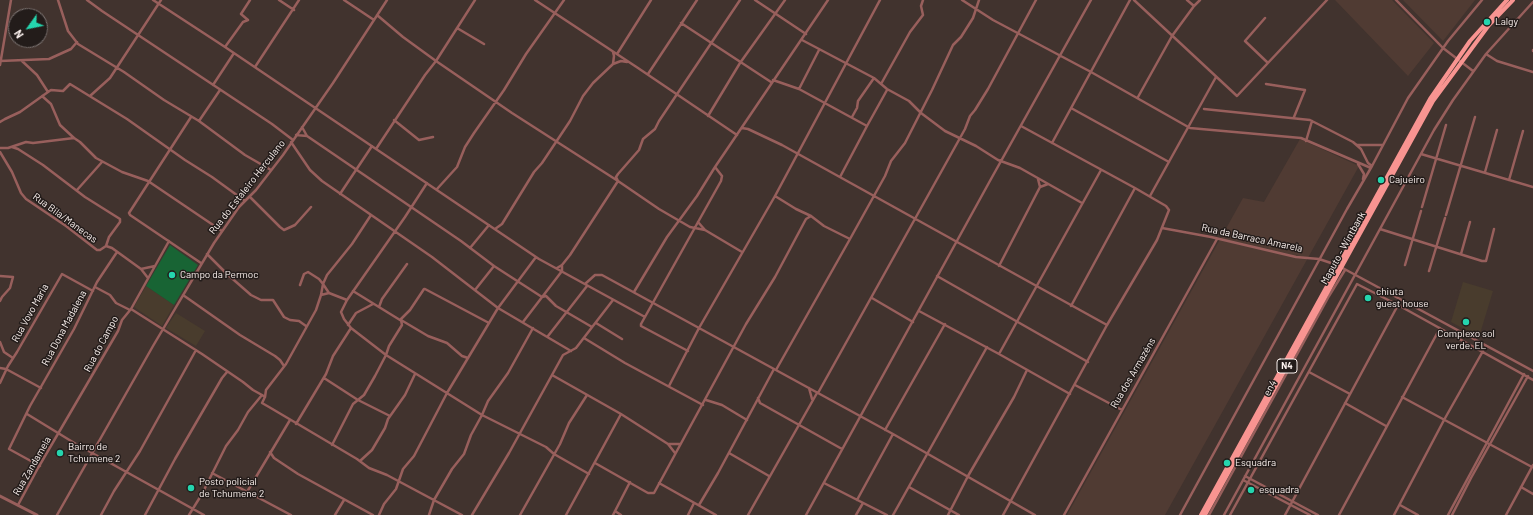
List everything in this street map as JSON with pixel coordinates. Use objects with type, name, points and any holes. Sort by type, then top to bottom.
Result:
[{"type":"highway","name":"Maputo - Wintbank","points":[[1205,515],[1341,268],[1424,108],[1482,27],[1507,0]]},
{"type":"highway","name":"Maputo - Wintbank","points":[[1459,60],[1513,0]]},
{"type":"highway","name":"Maputo - Wintbank","points":[[1201,515],[1341,268]]},
{"type":"street","points":[[11,0],[0,62],[49,59],[71,49],[77,42]]},
{"type":"street","points":[[58,0],[68,31],[77,42],[199,122],[245,155],[271,170]]},
{"type":"street","points":[[87,0],[138,36],[272,124],[292,141],[316,176],[340,194],[455,273],[492,304],[571,351]]},
{"type":"street","points":[[153,0],[226,47],[536,257],[645,317]]},
{"type":"street","points":[[90,96],[108,81],[162,0]]},
{"type":"street","points":[[226,47],[241,25],[248,20],[241,14],[250,0]]},
{"type":"street","points":[[279,0],[294,10]]},
{"type":"street","points":[[255,67],[294,10],[299,0]]},
{"type":"street","points":[[344,0],[374,20]]},
{"type":"street","name":"Rua do Estaleiro Herculano","points":[[57,515],[201,263],[222,231],[271,170],[316,108],[387,0]]},
{"type":"street","points":[[376,149],[424,75],[436,61],[475,0]]},
{"type":"street","points":[[535,0],[648,74],[737,135]]},
{"type":"street","points":[[437,189],[457,167],[471,137],[564,0]]},
{"type":"street","points":[[617,54],[651,0]]},
{"type":"street","points":[[648,74],[697,0]]},
{"type":"street","points":[[556,268],[562,265],[618,181],[616,177],[618,174],[637,152],[643,139],[655,129],[740,0]]},
{"type":"street","points":[[755,0],[806,34]]},
{"type":"street","points":[[708,116],[740,62],[785,0]]},
{"type":"street","points":[[634,292],[667,237],[828,0]]},
{"type":"street","points":[[669,386],[699,328],[775,196],[846,64],[859,36],[880,0]]},
{"type":"street","points":[[881,84],[910,32],[923,15],[921,6],[923,0]]},
{"type":"street","points":[[962,0],[976,10],[1018,34],[1138,97],[1188,127],[1203,130],[1296,138],[1357,163],[1371,167]]},
{"type":"street","points":[[699,505],[758,398],[850,239],[884,176],[890,161],[903,146],[953,45],[967,29],[979,0]]},
{"type":"street","points":[[748,515],[812,399],[817,393],[872,298],[960,138],[970,116],[988,89],[1036,0]]},
{"type":"street","points":[[806,515],[1020,126],[1092,0]]},
{"type":"street","points":[[1052,143],[1130,0]]},
{"type":"street","points":[[1134,0],[1238,96],[1327,0]]},
{"type":"street","points":[[1187,0],[1194,6]]},
{"type":"street","points":[[1138,97],[1172,36],[1200,0]]},
{"type":"street","points":[[1396,0],[1443,48],[1474,71]]},
{"type":"street","points":[[1180,515],[1408,98],[1443,48],[1482,0]]},
{"type":"street","points":[[1224,515],[1421,154],[1454,100],[1486,54],[1533,2]]},
{"type":"street","points":[[377,15],[402,37],[436,61],[659,209],[694,229],[705,230]]},
{"type":"street","points":[[1265,18],[1245,40],[1268,63]]},
{"type":"street","points":[[681,23],[772,81],[798,89],[867,126]]},
{"type":"street","points":[[457,28],[484,44]]},
{"type":"street","points":[[802,40],[874,78],[887,90],[909,101],[920,113],[945,131],[1002,161],[1014,165],[1082,203]]},
{"type":"street","points":[[798,89],[819,50]]},
{"type":"street","points":[[612,51],[614,56],[613,64]]},
{"type":"street","points":[[213,85],[234,53]]},
{"type":"street","points":[[1486,54],[1497,61],[1533,72]]},
{"type":"street","points":[[22,60],[37,75],[48,92]]},
{"type":"street","points":[[495,229],[502,224],[591,86],[613,64],[621,61],[630,62]]},
{"type":"street","points":[[1150,196],[1216,77]]},
{"type":"street","points":[[852,117],[857,108],[858,101],[874,78]]},
{"type":"street","points":[[0,122],[20,112],[48,92],[52,90],[63,91],[70,84],[171,149],[245,201]]},
{"type":"street","points":[[1266,84],[1305,90],[1294,117]]},
{"type":"street","points":[[199,122],[220,90]]},
{"type":"street","points":[[840,177],[887,90]]},
{"type":"street","points":[[42,96],[51,104],[60,125],[80,142],[93,156],[122,172],[148,181],[222,231]]},
{"type":"street","points":[[1071,108],[1169,162]]},
{"type":"street","points":[[1204,109],[1294,117],[1312,121],[1357,145],[1383,145]]},
{"type":"street","points":[[191,117],[130,209],[129,214],[201,263]]},
{"type":"street","points":[[1429,271],[1475,117]]},
{"type":"street","points":[[394,120],[418,140],[424,140],[432,137]]},
{"type":"street","points":[[747,121],[748,130]]},
{"type":"street","points":[[1306,141],[1312,121]]},
{"type":"street","points":[[1422,207],[1446,125]]},
{"type":"street","points":[[1003,515],[1162,228],[1169,210],[1166,206],[1150,196],[1020,126]]},
{"type":"street","points":[[302,127],[308,136],[494,266],[542,297],[546,296],[556,306],[592,327]]},
{"type":"street","points":[[742,128],[797,154],[840,177],[1107,326]]},
{"type":"street","points":[[1485,172],[1497,130]]},
{"type":"street","points":[[1509,180],[1523,131]]},
{"type":"street","points":[[296,135],[308,136]]},
{"type":"street","points":[[0,148],[12,147],[26,142],[33,143],[74,138]]},
{"type":"street","points":[[1357,145],[1371,167]]},
{"type":"street","points":[[340,194],[372,146]]},
{"type":"street","points":[[12,147],[18,149],[43,165],[120,220],[106,246]]},
{"type":"street","name":"Rua Bila/Manecas","points":[[0,152],[26,200],[66,226],[97,250],[100,250],[106,246],[112,248],[141,269],[148,278]]},
{"type":"street","points":[[1421,154],[1461,164],[1533,187]]},
{"type":"street","points":[[77,190],[102,162]]},
{"type":"street","points":[[1357,163],[1364,174],[1363,182]]},
{"type":"street","points":[[688,351],[641,326],[722,179],[721,174],[715,167]]},
{"type":"street","points":[[999,354],[1101,170]]},
{"type":"street","points":[[999,266],[1040,187],[1038,179]]},
{"type":"street","points":[[427,183],[412,208],[347,300],[341,312],[344,319],[350,326],[386,354],[415,374],[482,415],[546,447],[554,454],[589,474]]},
{"type":"street","points":[[1040,187],[1048,184]]},
{"type":"street","points":[[1071,306],[1135,188]]},
{"type":"street","points":[[250,196],[284,230],[295,226],[311,207]]},
{"type":"street","points":[[775,196],[798,211],[811,216],[824,226],[850,239]]},
{"type":"street","points":[[1405,265],[1421,211]]},
{"type":"street","points":[[595,463],[651,493],[655,491],[755,309],[775,277],[806,219],[806,213]]},
{"type":"street","points":[[189,515],[226,446],[238,430],[248,412],[284,366],[316,310],[321,295],[322,284],[352,244],[371,215]]},
{"type":"street","points":[[806,219],[811,216]]},
{"type":"street","points":[[698,222],[705,230],[742,252]]},
{"type":"street","points":[[1461,254],[1470,222]]},
{"type":"street","points":[[501,233],[502,224]]},
{"type":"street","points":[[470,248],[489,225]]},
{"type":"street","name":"Rua da Barraca Amarela","points":[[1162,228],[1296,257],[1319,259],[1355,275],[1532,370]]},
{"type":"street","points":[[1380,229],[1486,261],[1494,229]]},
{"type":"street","name":"Rua dos Armazéns","points":[[1064,515],[1217,239]]},
{"type":"street","name":"Rua do Campo","points":[[59,434],[118,331],[122,320],[130,310],[169,241]]},
{"type":"street","name":"Rua Dona Madalena","points":[[40,466],[9,448],[40,388],[74,329],[95,287],[117,252]]},
{"type":"street","points":[[207,254],[251,295],[261,300],[273,300],[284,317],[290,320],[299,321],[306,326]]},
{"type":"street","points":[[379,515],[384,504],[396,489],[403,469],[414,456],[447,394],[493,314],[536,257]]},
{"type":"street","points":[[379,307],[387,292],[407,264]]},
{"type":"street","points":[[523,322],[562,271],[562,265]]},
{"type":"street","points":[[141,269],[156,266]]},
{"type":"street","points":[[475,290],[494,266]]},
{"type":"street","name":"en4","points":[[1209,515],[1329,296],[1341,268]]},
{"type":"street","points":[[300,285],[304,274],[308,272],[318,279],[329,293],[347,300]]},
{"type":"street","name":"Rua Vovo Maria","points":[[0,383],[6,369],[62,274],[65,274],[93,291]]},
{"type":"street","points":[[548,336],[586,285],[595,275],[600,274],[893,434],[1035,515]]},
{"type":"street","points":[[0,276],[13,276],[13,278],[8,290],[2,296],[0,301]]},
{"type":"street","points":[[937,276],[1088,362]]},
{"type":"street","points":[[1230,515],[1357,284],[1533,380]]},
{"type":"street","points":[[95,287],[110,295],[116,303],[196,350],[262,395]]},
{"type":"street","points":[[629,289],[636,287]]},
{"type":"street","points":[[332,445],[353,404],[364,395],[386,354],[388,346],[402,325],[402,320],[425,289],[488,323]]},
{"type":"street","points":[[353,291],[428,336],[447,343],[462,356],[468,358]]},
{"type":"street","points":[[321,295],[329,293]]},
{"type":"street","points":[[183,295],[240,335],[279,358],[284,366]]},
{"type":"street","points":[[872,298],[913,322]]},
{"type":"street","points":[[472,515],[509,453],[562,355],[576,348],[613,300]]},
{"type":"street","points":[[296,424],[324,378],[333,356],[356,313],[374,304]]},
{"type":"street","points":[[492,304],[493,314]]},
{"type":"street","points":[[1285,515],[1398,305]]},
{"type":"street","points":[[919,311],[987,347],[1070,394]]},
{"type":"street","points":[[402,325],[408,323]]},
{"type":"street","points":[[596,323],[622,338]]},
{"type":"street","points":[[885,430],[945,324]]},
{"type":"street","points":[[429,515],[434,500],[452,469],[464,454],[471,435],[488,401],[508,373],[533,328]]},
{"type":"street","points":[[1339,515],[1440,328]]},
{"type":"street","points":[[584,338],[703,404]]},
{"type":"street","points":[[0,342],[5,353],[13,358]]},
{"type":"street","points":[[893,515],[926,454],[973,375],[987,347]]},
{"type":"street","points":[[101,515],[140,451],[196,350]]},
{"type":"street","points":[[1394,515],[1482,352]]},
{"type":"street","points":[[1532,370],[1533,366]]},
{"type":"street","points":[[0,368],[6,369],[40,388]]},
{"type":"street","points":[[948,515],[968,476],[1014,397],[1027,370]]},
{"type":"street","points":[[145,515],[175,459],[222,378],[227,372]]},
{"type":"street","points":[[1309,372],[1350,394]]},
{"type":"street","points":[[360,461],[370,452],[415,374]]},
{"type":"street","points":[[1448,515],[1524,374]]},
{"type":"street","points":[[552,375],[621,414],[668,444],[675,453]]},
{"type":"street","points":[[1452,515],[1528,376]]},
{"type":"street","points":[[324,378],[358,400],[390,416]]},
{"type":"street","points":[[1075,385],[1122,410]]},
{"type":"street","points":[[809,388],[812,399]]},
{"type":"street","points":[[266,390],[262,395],[262,403],[360,461],[369,468],[399,481],[462,515]]},
{"type":"street","points":[[520,515],[569,424],[587,395]]},
{"type":"street","points":[[1402,397],[1532,466],[1506,515]]},
{"type":"street","points":[[758,398],[760,403],[842,449]]},
{"type":"street","points":[[706,400],[722,405],[747,420]]},
{"type":"street","points":[[755,405],[760,403]]},
{"type":"street","points":[[1345,403],[1386,426]]},
{"type":"street","points":[[27,414],[92,453],[127,471],[204,515]]},
{"type":"street","points":[[566,515],[621,414]]},
{"type":"street","points":[[247,492],[290,420]]},
{"type":"street","name":"Rua Zandamela","points":[[18,506],[59,434]]},
{"type":"street","points":[[857,500],[893,434]]},
{"type":"street","points":[[668,444],[680,444]]},
{"type":"street","points":[[270,452],[274,458],[298,474],[373,515]]},
{"type":"street","points":[[729,453],[770,476]]},
{"type":"street","points":[[267,457],[274,458]]},
{"type":"street","points":[[212,473],[291,515]]},
{"type":"street","points":[[1245,476],[1310,515]]},
{"type":"street","points":[[1243,480],[1318,515]]},
{"type":"street","points":[[613,515],[630,482]]},
{"type":"street","points":[[659,482],[716,515]]},
{"type":"street","points":[[824,483],[887,515]]},
{"type":"street","points":[[909,487],[959,515]]},
{"type":"street","points":[[1521,487],[1533,494]]},
{"type":"street","points":[[0,496],[37,515]]},
{"type":"street","points":[[335,515],[344,500]]},
{"type":"street","points":[[688,515],[694,503]]},
{"type":"street","points":[[856,515],[863,503]]},
{"type":"street","points":[[1400,504],[1418,515]]},
{"type":"street","points":[[615,511],[621,515]]},
{"type":"shaded area","points":[[1335,0],[1392,0],[1434,43],[1408,76]]},
{"type":"shaded area","name":"Lalgy","points":[[1403,0],[1475,0],[1443,41]]},
{"type":"shaded area","points":[[1300,139],[1359,166],[1165,515],[1067,515],[1243,198],[1264,202]]},
{"type":"shaded area","points":[[1463,282],[1493,291],[1479,337],[1451,322]]},
{"type":"shaded area","points":[[146,286],[174,305],[162,326],[134,307]]},
{"type":"shaded area","points":[[176,313],[205,331],[196,346],[166,328]]},
{"type":"green space","name":"Campo da Permoc","points":[[170,245],[198,265],[174,305],[146,286]]},
{"type":"place","name":"Lalgy","points":[[1487,22]]},
{"type":"place","name":"Cajueiro","points":[[1381,180]]},
{"type":"place","name":"Campo da Permoc","points":[[172,275]]},
{"type":"place","name":"chiuta guest house","points":[[1368,298]]},
{"type":"place","name":"Complexo sol verde. EL","points":[[1466,322]]},
{"type":"place","name":"Bairro de Tchumene 2","points":[[60,453]]},
{"type":"place","name":"Esquadra","points":[[1227,463]]},
{"type":"place","name":"Posto policial de Tchumene 2","points":[[191,488]]},
{"type":"place","name":"esquadra","points":[[1251,490]]}]
